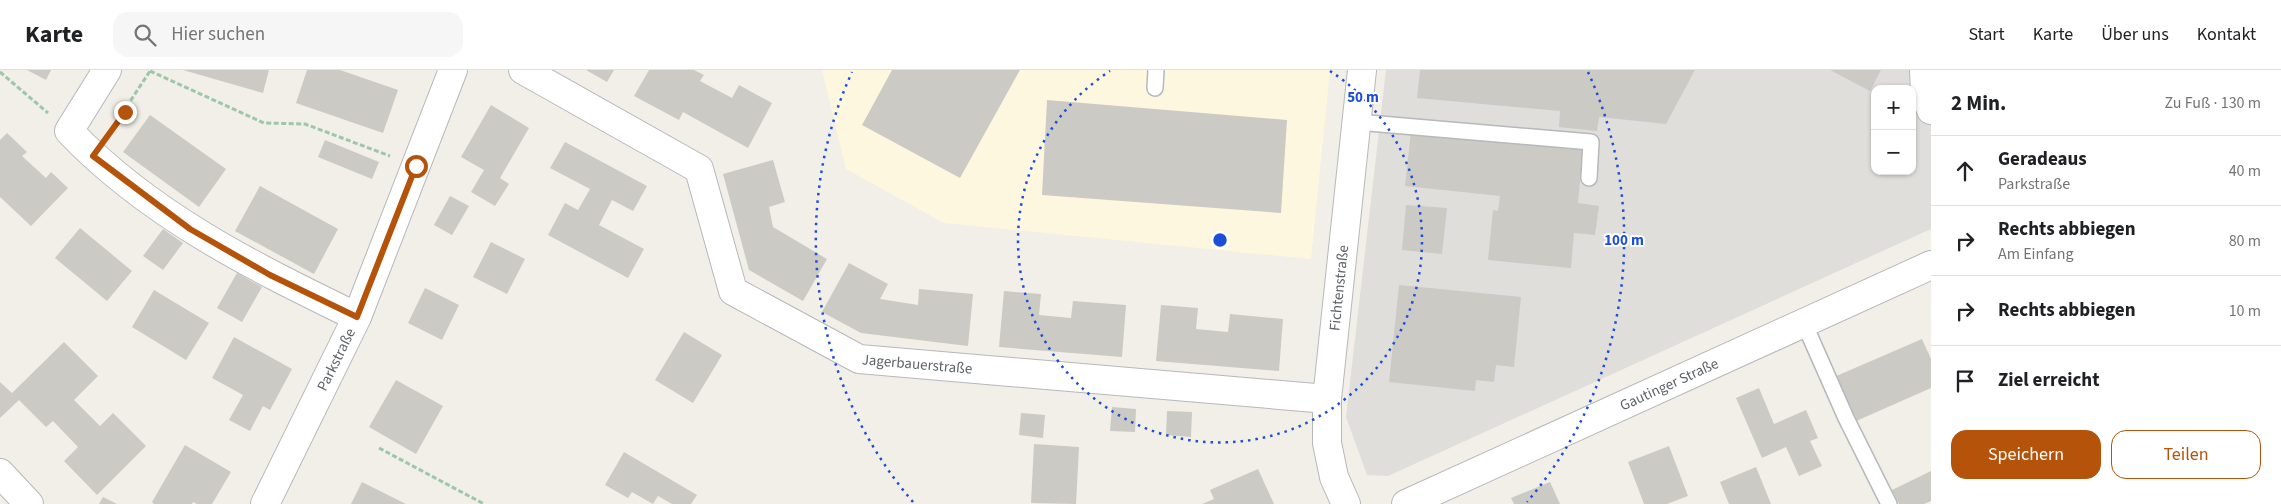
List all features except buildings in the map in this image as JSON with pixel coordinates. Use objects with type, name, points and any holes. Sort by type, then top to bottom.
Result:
[{"type":"street","points":[[107,70],[69,131],[93,156],[190,229],[270,275],[357,317]]},
{"type":"street","name":"Parkstraße","points":[[265,504],[357,317],[453,70]]},
{"type":"street","name":"Jagerbauerstraße","points":[[523,70],[699,169],[733,291],[859,359],[1327,399]]},
{"type":"street","name":"Fichtenstraße","points":[[1346,504],[1334,476],[1327,443],[1327,399],[1362,70]]},
{"type":"street","points":[[1927,78],[1925,94],[1931,110]]},
{"type":"street","name":"Gautinger Straße","points":[[1406,504],[1931,265]]},
{"type":"street","points":[[0,473],[29,504]]},
{"type":"lane","points":[[1154,88],[1156,70]]},
{"type":"lane","points":[[1357,122],[1591,142],[1589,178]]},
{"type":"lane","points":[[1804,323],[1846,418],[1889,504]]},
{"type":"path","points":[[93,156],[125,112],[150,70],[264,123],[305,124],[416,166]]},
{"type":"path","points":[[0,72],[69,131]]},
{"type":"path","points":[[379,448],[484,504]]},
{"type":"shaded area","points":[[822,70],[1330,70],[1311,259],[944,223],[846,169]]},
{"type":"shaded area","points":[[1386,70],[1931,70],[1931,229],[1388,476],[1367,475],[1346,417]]},
{"type":"route","points":[[125,112],[93,156],[190,229],[270,275],[357,317],[416,166]]}]
